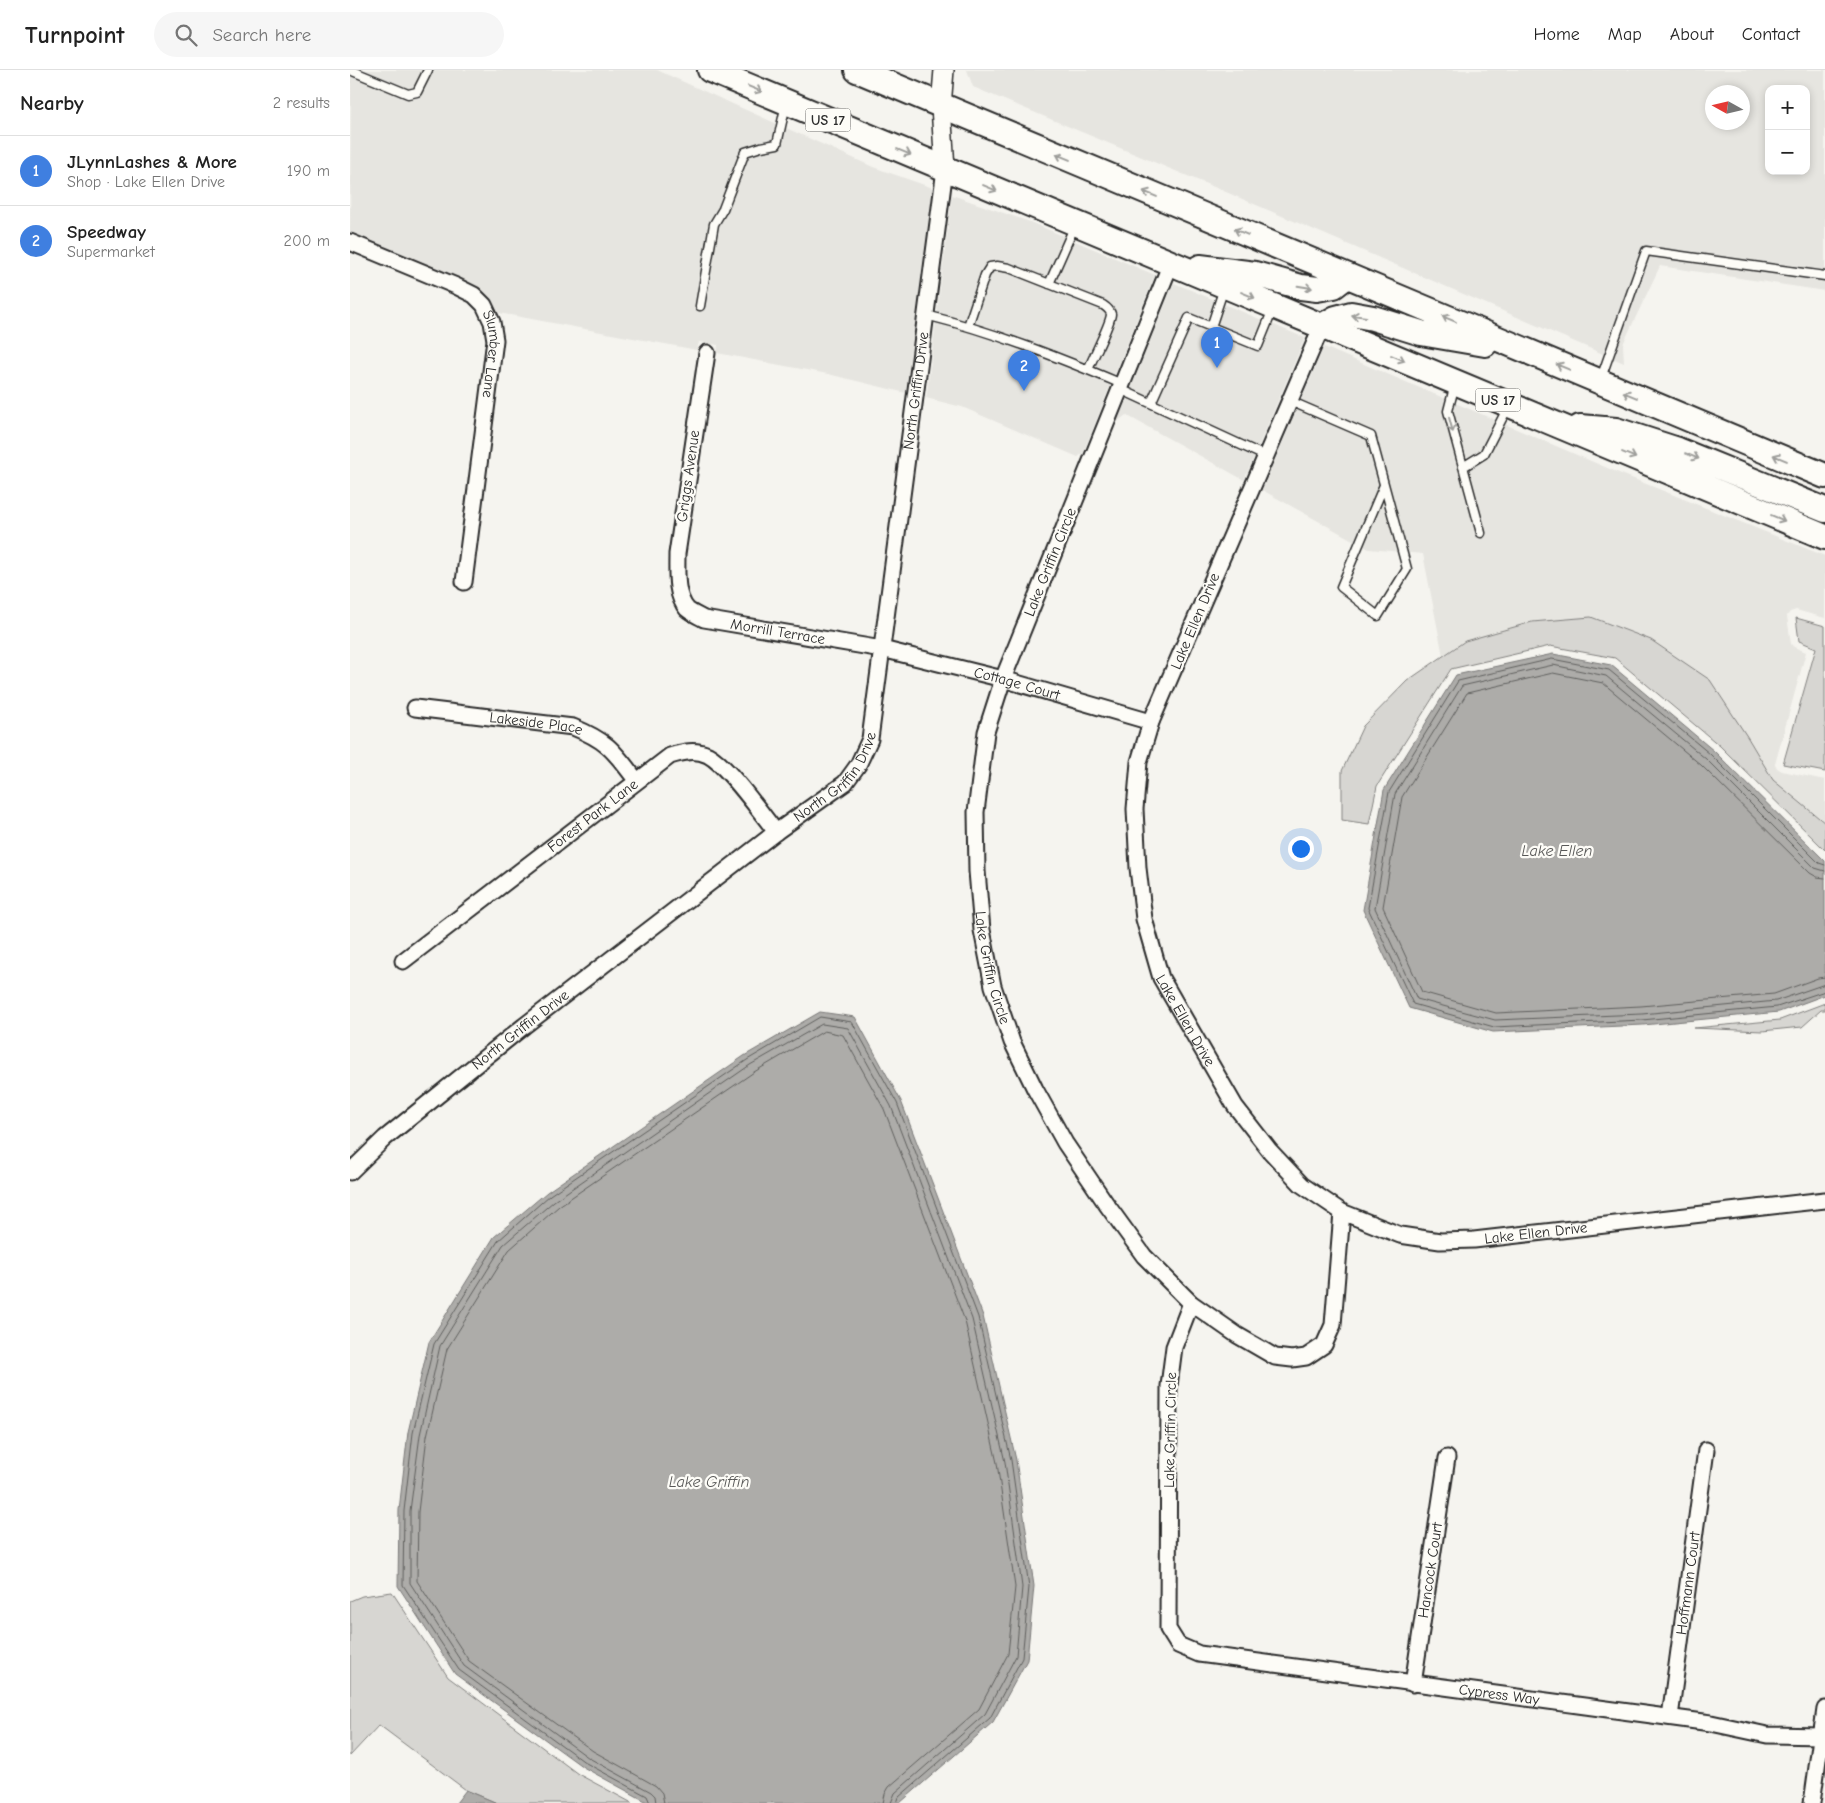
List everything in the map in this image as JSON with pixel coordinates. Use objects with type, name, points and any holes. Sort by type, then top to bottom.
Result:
[{"type":"main road","name":"US 17","points":[[710,70],[1825,537]]},
{"type":"main road","points":[[856,70],[1825,476]]},
{"type":"main road","points":[[1171,263],[1255,274],[1302,287],[1317,289],[1334,286],[1346,276]]},
{"type":"main road","points":[[1322,326],[1336,318],[1352,314],[1373,318],[1421,333],[1526,352]]},
{"type":"main road","points":[[1560,426],[1616,430],[1678,450],[1825,510]]},
{"type":"street","points":[[944,70],[940,106],[945,169]]},
{"type":"street","name":"North Griffin Drive","points":[[350,1172],[385,1138],[524,1026],[776,832],[845,783],[858,765],[870,739],[945,169]]},
{"type":"street","name":"Slumber Lane","points":[[350,242],[474,295],[484,306],[492,322],[495,340],[464,582]]},
{"type":"street","name":"Lake Griffin Circle","points":[[1171,263],[1002,679],[986,732],[976,812],[977,871],[982,930],[993,986],[1012,1042],[1065,1143],[1107,1205],[1144,1256],[1191,1303],[1174,1347],[1169,1386],[1168,1630],[1178,1645]]},
{"type":"street","name":"Lake Ellen Drive","points":[[1322,326],[1151,722],[1139,762],[1135,809],[1138,868],[1144,919],[1161,978],[1234,1106],[1270,1151],[1302,1185],[1342,1212],[1400,1235],[1440,1241],[1466,1240],[1825,1200]]},
{"type":"street","name":"Griggs Avenue","points":[[681,599],[677,579],[677,554],[707,352]]},
{"type":"street","name":"Morrill Terrace","points":[[681,599],[688,610],[704,619],[882,649]]},
{"type":"street","name":"Cottage Court","points":[[882,649],[1002,679],[1151,722]]},
{"type":"street","name":"Lakeside Place","points":[[415,708],[573,727],[594,736],[611,748],[636,780]]},
{"type":"street","name":"Forest Park Lane","points":[[403,961],[636,780],[670,756],[687,751],[708,755],[722,766],[776,832]]},
{"type":"street","points":[[1191,1303],[1237,1335],[1276,1357],[1292,1359],[1306,1357],[1324,1345],[1333,1325],[1342,1212]]},
{"type":"street","name":"Hoffmann Court","points":[[1670,1717],[1706,1450]]},
{"type":"street","name":"Hancock Court","points":[[1414,1684],[1447,1458]]},
{"type":"street","name":"Cypress Way","points":[[1178,1645],[1199,1654],[1711,1722],[1766,1735],[1821,1736]]},
{"type":"street","points":[[1812,1803],[1825,1709]]},
{"type":"lane","points":[[350,70],[408,94],[417,92],[428,70]]},
{"type":"lane","points":[[700,306],[714,224],[723,209],[745,152],[777,144],[786,102]]},
{"type":"lane","points":[[1049,284],[1075,224]]},
{"type":"lane","points":[[1599,382],[1646,251],[1825,276]]},
{"type":"lane","points":[[968,326],[985,275],[990,267],[1009,268],[1108,308],[1111,313],[1088,370]]},
{"type":"lane","points":[[1211,327],[1225,286]]},
{"type":"lane","points":[[1151,403],[1189,318],[1258,346],[1274,306]]},
{"type":"lane","points":[[926,316],[968,326],[1028,346],[1088,370],[1151,403],[1265,456]]},
{"type":"lane","points":[[1456,382],[1448,410],[1480,533]]},
{"type":"lane","points":[[1290,401],[1371,436],[1407,569],[1378,616],[1341,586],[1384,485]]},
{"type":"lane","points":[[1463,467],[1484,454],[1509,404]]},
{"type":"shaded area","points":[[351,70],[657,70],[873,167],[933,188],[906,393],[828,374],[717,353],[718,345],[699,342],[697,350],[499,313],[492,300],[482,290],[460,278],[350,232]]},
{"type":"shaded area","points":[[967,70],[1825,70],[1825,291],[1660,266],[1623,344],[1624,363],[1226,192],[973,87]]},
{"type":"shaded area","points":[[952,195],[1030,222],[1155,275],[1083,453],[1078,457],[962,407],[926,398]]},
{"type":"shaded area","points":[[1174,283],[1305,338],[1244,480],[1126,415],[1117,422]]},
{"type":"shaded area","points":[[1324,347],[1619,473],[1825,556],[1825,618],[1796,610],[1790,612],[1787,616],[1791,644],[1806,652],[1775,764],[1782,771],[1825,780],[1825,823],[1773,780],[1748,738],[1651,640],[1591,617],[1532,622],[1465,641],[1443,656],[1423,554],[1369,549],[1262,490]]},
{"type":"shaded area","points":[[1591,617],[1651,640],[1710,680],[1773,780],[1825,823],[1825,850],[1720,746],[1615,658],[1550,646],[1451,669],[1377,786],[1369,824],[1342,820],[1342,771],[1363,726],[1407,681],[1465,641],[1532,622]]},
{"type":"shaded area","points":[[1796,618],[1825,626],[1825,772],[1783,764],[1816,648],[1799,641]]},
{"type":"shaded area","points":[[1825,1003],[1825,1010],[1821,1010],[1802,1027],[1762,1031],[1694,1028],[1780,1020]]},
{"type":"shaded area","points":[[392,1592],[448,1677],[578,1774],[632,1803],[497,1803],[466,1790],[379,1725],[350,1756],[350,1601],[362,1596]]},
{"type":"water","name":"Lake Ellen","points":[[1553,654],[1611,665],[1714,751],[1825,861],[1825,995],[1779,1012],[1643,1025],[1493,1032],[1409,1008],[1363,910],[1384,790],[1456,675]]},
{"type":"water","name":"Lake Griffin","points":[[820,1012],[855,1017],[901,1101],[983,1316],[1016,1460],[1034,1586],[1027,1660],[993,1722],[900,1803],[649,1803],[583,1767],[455,1674],[398,1586],[399,1510],[408,1432],[429,1342],[494,1237],[547,1192],[744,1056]]},
{"type":"water","points":[[466,1790],[497,1803],[456,1803]]},
{"type":"place","name":"JLynnLashes & More","points":[[1217,368]]},
{"type":"place","name":"Speedway","points":[[1024,391]]}]
